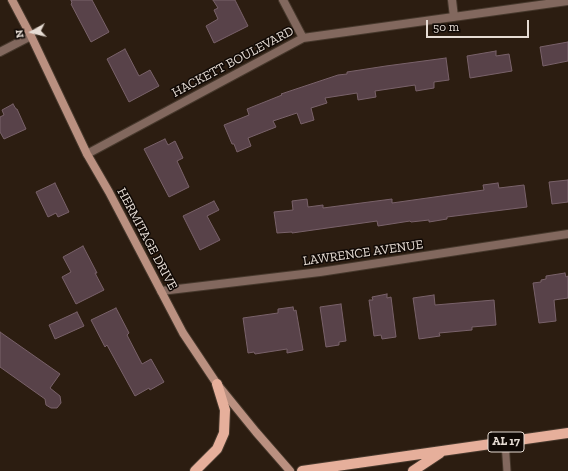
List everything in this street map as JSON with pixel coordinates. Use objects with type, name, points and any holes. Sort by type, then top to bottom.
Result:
[{"type":"main road","points":[[195,471],[217,449],[224,432],[225,410],[217,384]]},
{"type":"main road","name":"AL 17","points":[[302,471],[568,433]]},
{"type":"main road","points":[[413,471],[443,451]]},
{"type":"street","name":"HERMITAGE DRIVE","points":[[12,0],[31,36],[87,154],[109,192],[183,333],[217,384],[290,471]]},
{"type":"street","points":[[283,0],[303,38]]},
{"type":"street","points":[[452,0],[454,17]]},
{"type":"street","name":"HACKETT BOULEVARD","points":[[87,154],[303,38],[568,1]]},
{"type":"street","points":[[0,52],[31,36]]},
{"type":"street","name":"LAWRENCE AVENUE","points":[[161,291],[320,272],[568,234]]},
{"type":"lane","points":[[505,442],[507,471]]},
{"type":"building","points":[[71,0],[92,0],[109,32],[91,42],[71,4]]},
{"type":"building","points":[[213,0],[235,0],[248,26],[214,43],[206,26],[218,19],[214,10],[218,8]]},
{"type":"building","points":[[568,42],[568,61],[543,66],[540,47]]},
{"type":"building","points":[[125,49],[139,76],[150,70],[159,86],[129,102],[107,59]]},
{"type":"building","points":[[496,51],[496,56],[509,54],[512,71],[470,78],[467,56]]},
{"type":"building","points":[[446,58],[449,80],[434,82],[434,88],[416,91],[415,85],[375,91],[376,97],[358,100],[357,93],[325,98],[327,103],[311,108],[314,120],[301,124],[297,113],[273,121],[276,127],[248,138],[251,146],[237,152],[224,125],[249,115],[247,109],[282,95],[281,94],[338,75],[347,74],[347,72]]},
{"type":"building","points":[[13,104],[17,109],[26,129],[4,139],[0,132],[0,117],[4,115],[2,110]]},
{"type":"building","points":[[165,139],[168,145],[175,141],[183,158],[177,161],[189,187],[169,197],[144,149]]},
{"type":"building","points":[[568,180],[568,202],[552,204],[549,182]]},
{"type":"building","points":[[55,183],[69,212],[58,217],[56,213],[48,217],[36,192]]},
{"type":"building","points":[[498,183],[499,188],[524,185],[527,207],[447,217],[447,219],[429,222],[429,220],[410,221],[378,226],[377,221],[292,233],[277,233],[274,212],[293,210],[292,201],[307,199],[308,207],[323,205],[323,208],[392,199],[392,203],[484,190],[483,185]]},
{"type":"building","points":[[214,201],[219,210],[207,216],[220,240],[200,250],[183,216]]},
{"type":"building","points":[[83,246],[104,290],[76,304],[62,277],[71,272],[63,257]]},
{"type":"building","points":[[565,273],[566,277],[568,276],[568,298],[554,300],[556,321],[539,323],[533,283],[541,282],[541,280],[546,279],[546,276]]},
{"type":"building","points":[[387,294],[387,298],[391,297],[396,337],[382,339],[381,335],[374,336],[369,300],[373,300],[372,297]]},
{"type":"building","points":[[434,295],[435,305],[494,300],[496,325],[472,327],[472,330],[439,333],[440,336],[419,339],[413,298]]},
{"type":"building","points":[[341,304],[346,341],[339,342],[339,345],[326,347],[320,307]]},
{"type":"building","points":[[293,307],[294,311],[296,310],[303,350],[287,353],[287,349],[255,354],[254,352],[248,353],[243,318],[278,313],[278,309]]},
{"type":"building","points":[[116,308],[129,333],[127,335],[142,364],[151,359],[164,382],[135,396],[107,345],[105,347],[91,320]]},
{"type":"building","points":[[77,312],[84,326],[55,339],[49,325]]},
{"type":"building","points":[[0,332],[60,374],[50,388],[60,396],[61,403],[57,408],[51,408],[46,405],[45,399],[0,367]]}]
